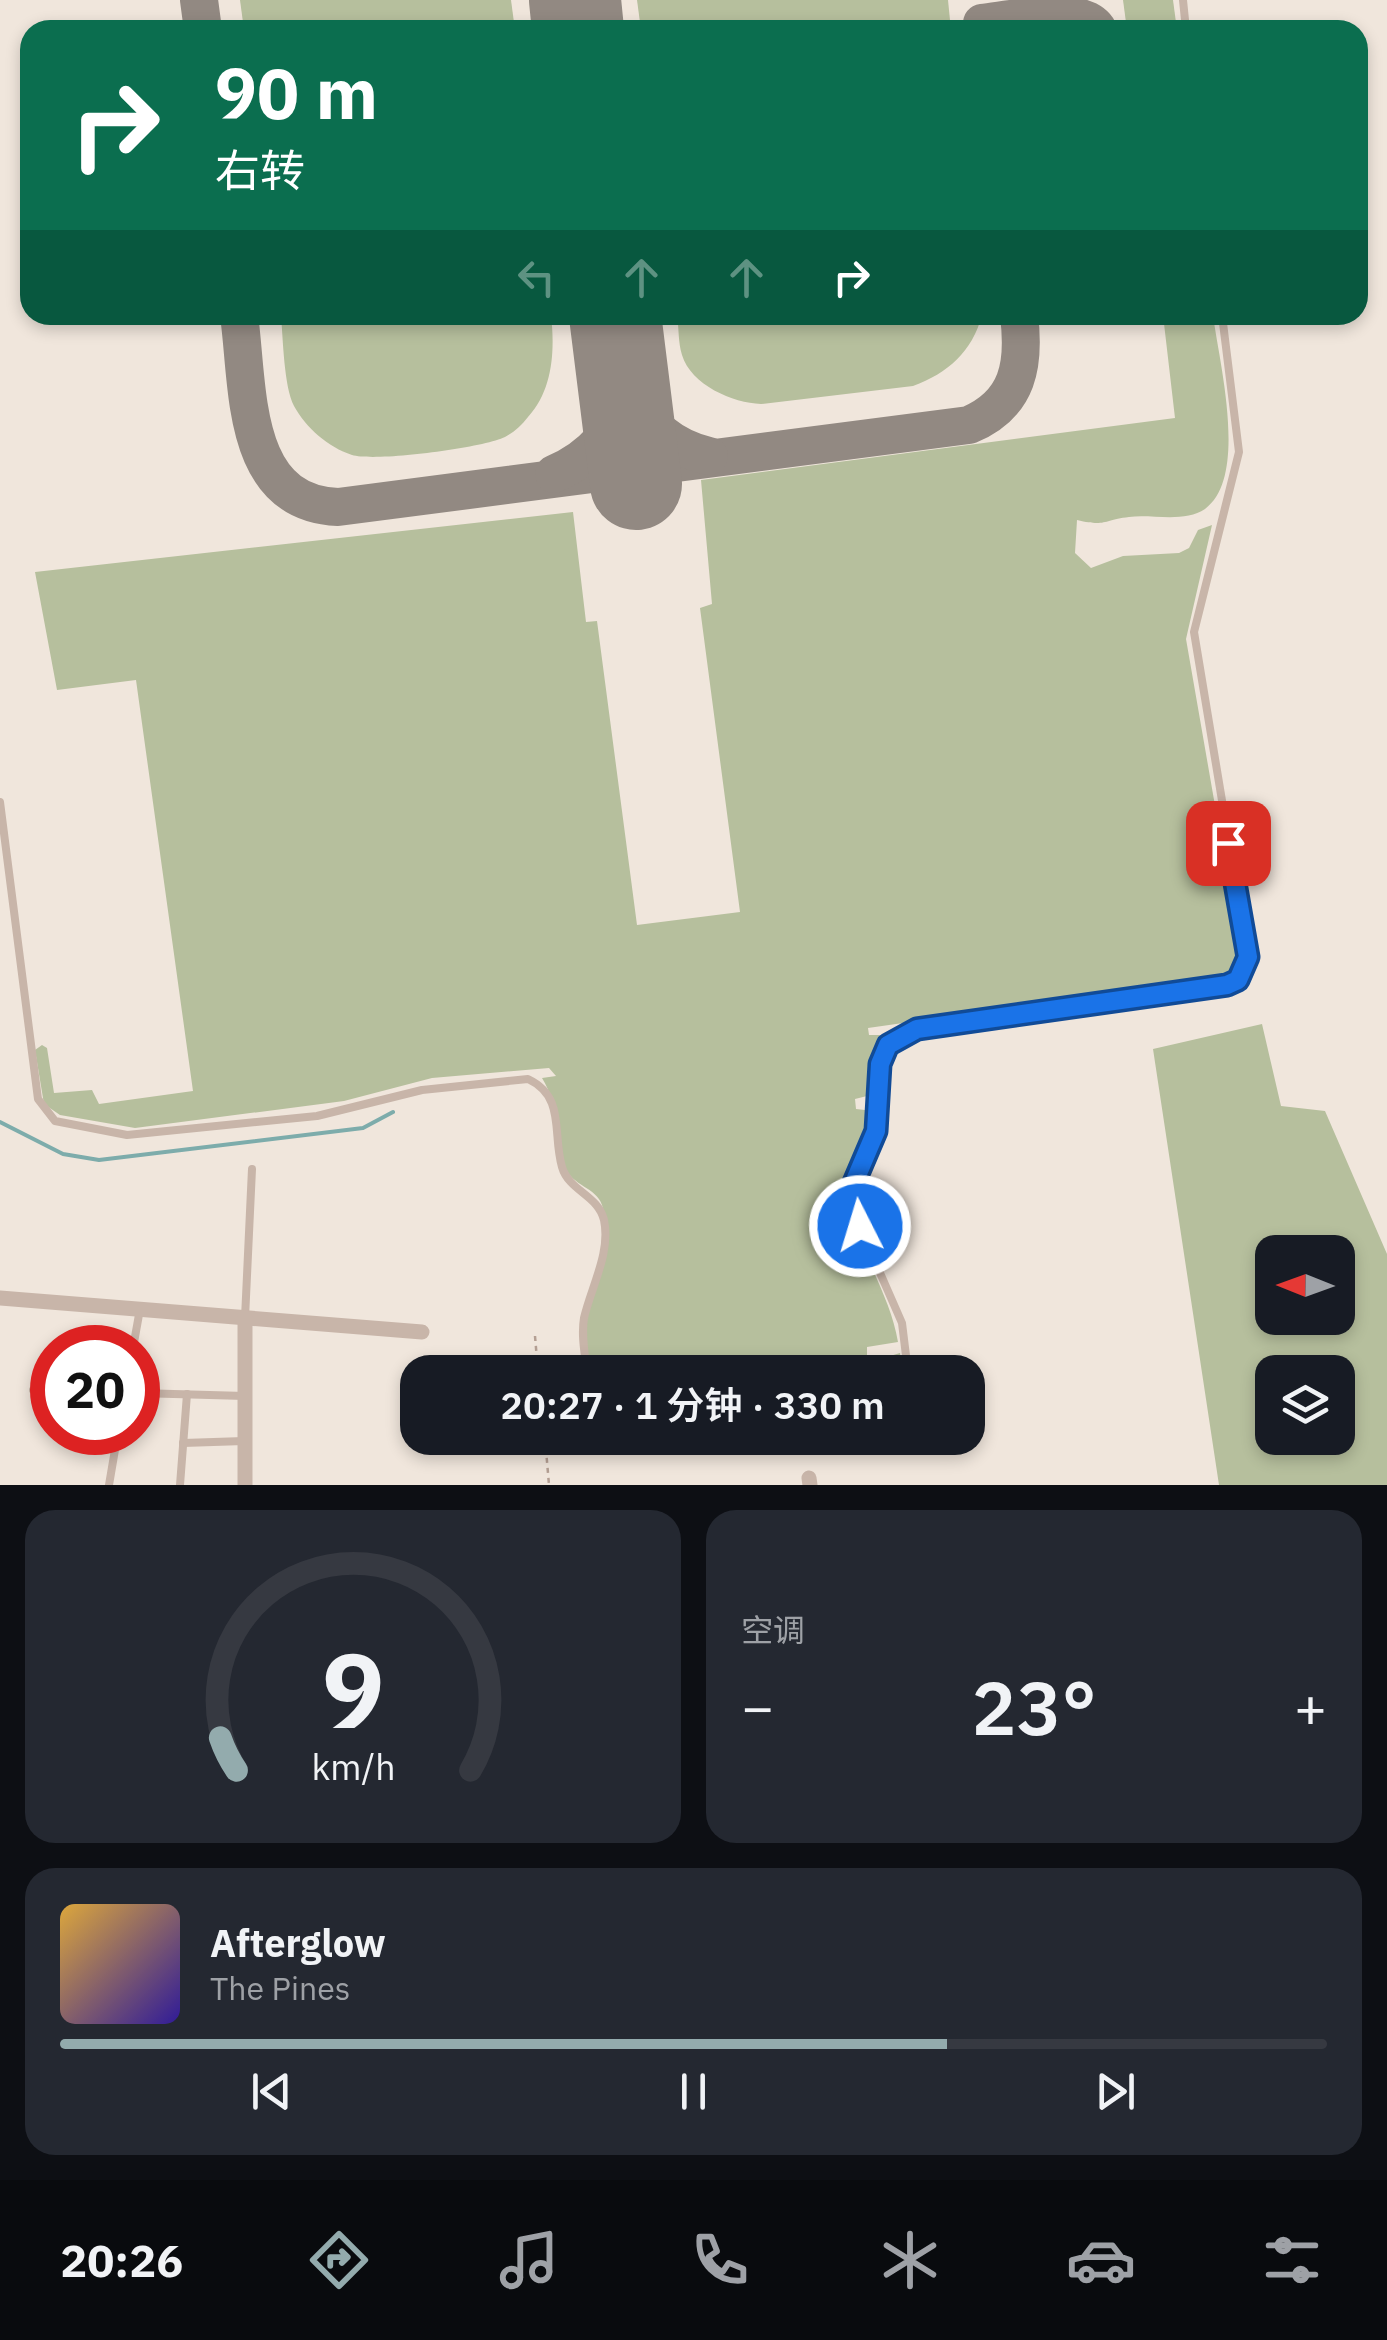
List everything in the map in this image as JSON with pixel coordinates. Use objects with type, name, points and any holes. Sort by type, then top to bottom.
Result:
[{"type":"street","points":[[0,1298],[422,1332]]},
{"type":"street","points":[[244,1485],[245,1318]]},
{"type":"lane","points":[[906,1355],[902,1323],[860,1226],[853,1185],[876,1131],[880,1064],[888,1045],[917,1029],[1227,985],[1246,970],[1248,957],[1194,632],[1239,452],[1223,325]]},
{"type":"lane","points":[[0,802],[38,1099],[46,1112],[66,1125],[126,1136],[317,1116],[422,1090],[528,1079],[542,1086],[557,1112],[561,1166],[568,1182],[596,1204],[604,1221],[604,1251],[582,1330],[585,1355]]},
{"type":"lane","points":[[245,1318],[252,1169]]},
{"type":"lane","points":[[138,1325],[140,1309]]},
{"type":"lane","points":[[160,1394],[245,1396]]},
{"type":"lane","points":[[180,1485],[187,1394]]},
{"type":"lane","points":[[183,1442],[245,1442]]},
{"type":"lane","points":[[109,1485],[114,1455]]},
{"type":"path","points":[[535,1336],[537,1355]]},
{"type":"path","points":[[547,1455],[550,1485]]},
{"type":"green space","points":[[240,0],[511,0],[514,20],[243,20]]},
{"type":"green space","points":[[637,0],[948,0],[950,20],[640,20]]},
{"type":"green space","points":[[1123,0],[1173,0],[1176,20],[1126,20]]},
{"type":"green space","points":[[282,325],[552,325],[550,369],[536,406],[505,437],[475,445],[383,457],[352,455],[318,436],[305,422],[294,406],[286,375]]},
{"type":"green space","points":[[678,325],[979,325],[957,360],[913,386],[761,404],[726,396],[704,383],[687,366]]},
{"type":"green space","points":[[1164,325],[1215,325],[1228,418],[1226,472],[1218,493],[1205,509],[1188,516],[1129,517],[1099,523],[1077,520],[1075,553],[1091,568],[1123,556],[1179,553],[1189,548],[1198,530],[1212,525],[1186,639],[1241,955],[1234,970],[1212,979],[868,1028],[869,1035],[884,1035],[873,1049],[877,1050],[867,1096],[855,1099],[856,1109],[865,1110],[868,1130],[847,1187],[855,1227],[887,1303],[898,1342],[867,1347],[867,1355],[588,1355],[587,1311],[604,1254],[606,1222],[599,1199],[565,1167],[555,1111],[542,1078],[556,1076],[549,1068],[432,1078],[344,1101],[135,1128],[60,1115],[44,1104],[35,1050],[42,1045],[47,1048],[54,1093],[92,1090],[99,1104],[193,1091],[136,680],[57,690],[35,572],[573,512],[586,622],[597,621],[637,925],[740,912],[700,608],[712,604],[701,480],[1175,418]]},
{"type":"green space","points":[[1262,1024],[1281,1106],[1325,1111],[1387,1254],[1387,1485],[1219,1485],[1153,1049]]},
{"type":"waterway","points":[[0,1122],[63,1154],[99,1160],[363,1128],[393,1112]]},
{"type":"taxiway","points":[[199,0],[202,20]]},
{"type":"taxiway","points":[[1004,20],[1063,15],[1085,20]]},
{"type":"taxiway","points":[[240,325],[249,406],[266,463],[283,485],[306,501],[338,507],[969,425],[999,406],[1008,394],[1019,366],[1020,325]]},
{"type":"taxiway","points":[[624,388],[640,411],[670,440],[709,456]]},
{"type":"taxiway","points":[[554,474],[580,460],[610,429],[624,388]]},
{"type":"runway","points":[[575,0],[577,20]]},
{"type":"runway","points":[[616,325],[636,484]]},
{"type":"route","points":[[860,1226],[853,1185],[859,1163],[876,1131],[880,1064],[888,1045],[917,1029],[1227,985],[1238,980],[1246,970],[1248,957],[1228,843]]}]
